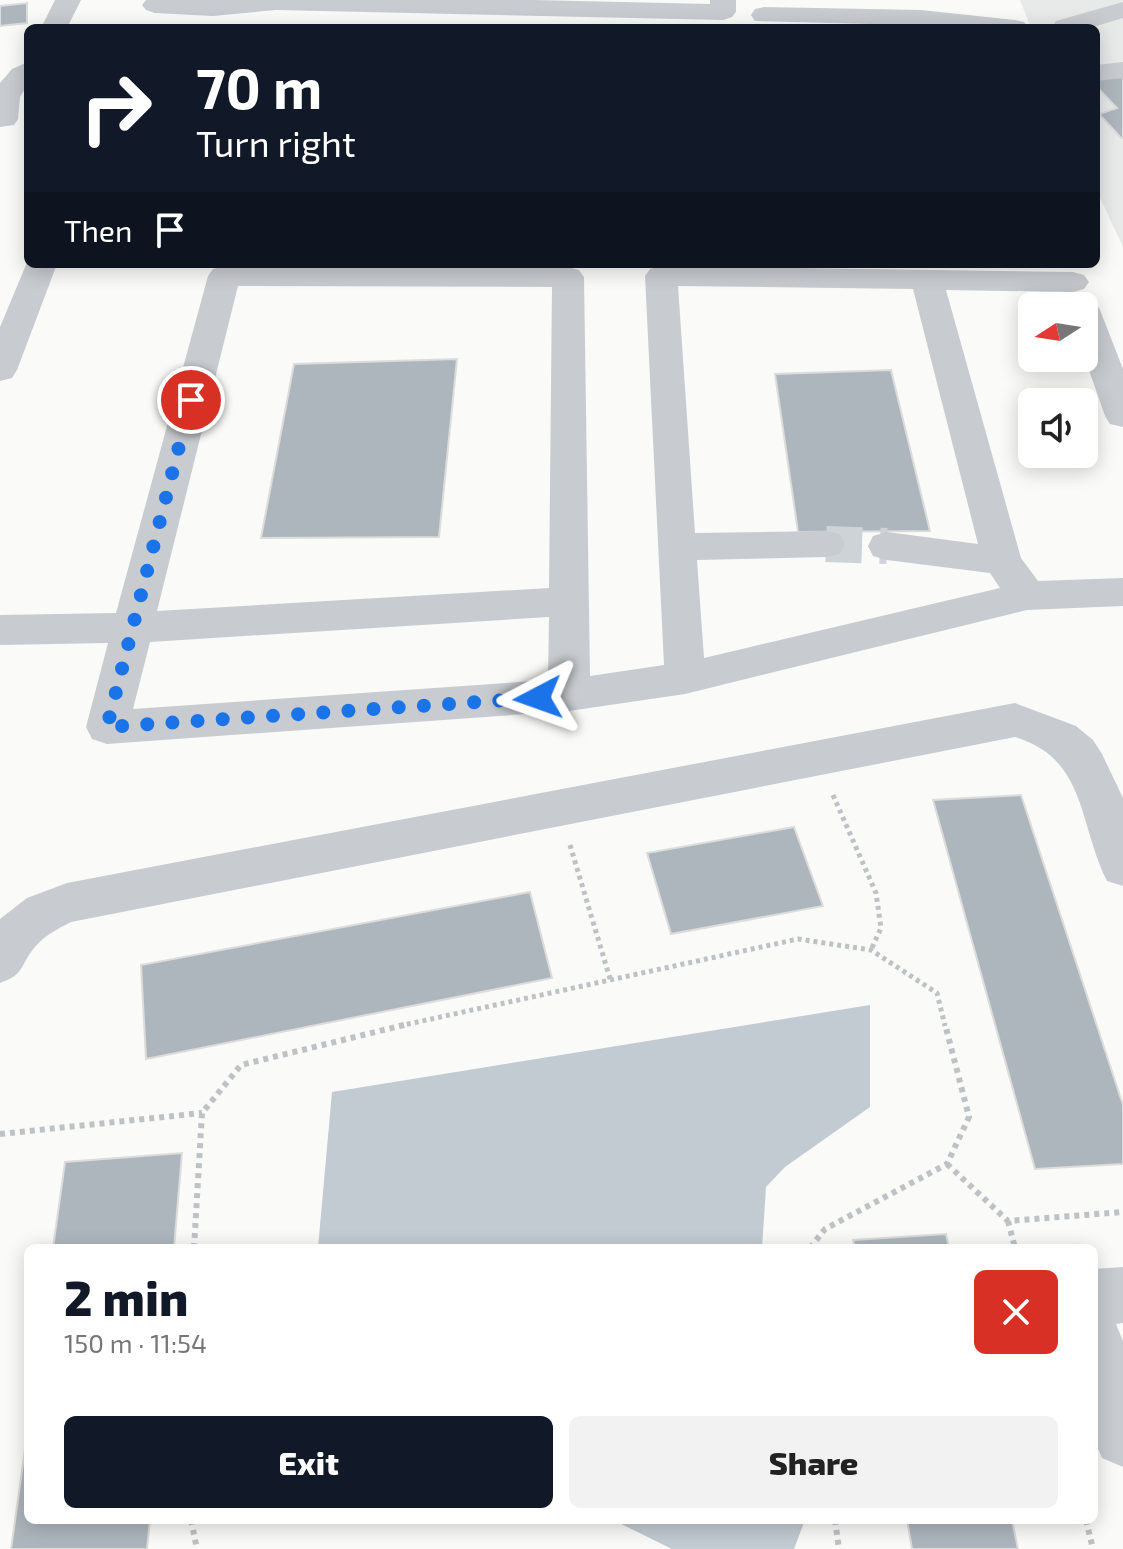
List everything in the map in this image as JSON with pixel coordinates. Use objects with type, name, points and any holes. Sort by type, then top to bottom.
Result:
[{"type":"street","points":[[56,24],[68,0]]},
{"type":"street","points":[[152,11],[276,1],[723,12],[723,0]]},
{"type":"street","points":[[1054,0],[1058,24]]},
{"type":"street","points":[[764,15],[887,9],[986,17]]},
{"type":"street","points":[[1069,24],[1123,10]]},
{"type":"street","points":[[1100,73],[1123,70]]},
{"type":"street","points":[[11,119],[4,106],[14,80],[24,73]]},
{"type":"street","points":[[0,370],[39,268]]},
{"type":"street","points":[[569,695],[568,277],[224,276],[130,628],[107,727],[569,695],[685,678],[1027,596],[1123,592]]},
{"type":"street","points":[[685,678],[661,276],[927,280],[1077,290],[1123,416]]},
{"type":"street","points":[[927,280],[1002,561],[1027,596]]},
{"type":"street","points":[[677,547],[826,544]]},
{"type":"street","points":[[887,546],[1002,561]]},
{"type":"street","points":[[0,630],[130,628],[568,601]]},
{"type":"street","points":[[0,962],[9,941],[35,915],[67,903],[1015,720],[1046,729],[1070,744],[1088,768],[1123,867]]},
{"type":"street","points":[[1098,1297],[1123,1295]]},
{"type":"street","points":[[1098,1353],[1123,1437]]},
{"type":"path","points":[[817,758],[876,893],[881,928],[871,950]]},
{"type":"path","points":[[559,808],[611,982]]},
{"type":"path","points":[[194,1244],[202,1113],[241,1065],[352,1036],[798,939],[871,950],[937,993],[969,1117],[947,1164],[825,1229],[813,1244]]},
{"type":"path","points":[[0,1134],[202,1113]]},
{"type":"path","points":[[947,1164],[1008,1221],[1014,1244]]},
{"type":"path","points":[[1008,1221],[1123,1212]]},
{"type":"path","points":[[192,1524],[197,1549]]},
{"type":"path","points":[[836,1524],[839,1549]]},
{"type":"path","points":[[1087,1524],[1093,1549]]},
{"type":"shaded area","points":[[1020,0],[1123,0],[1123,247],[1100,198],[1100,24],[1029,24]]},
{"type":"shaded area","points":[[870,1005],[870,1107],[785,1167],[766,1187],[762,1244],[318,1244],[332,1092]]},
{"type":"shaded area","points":[[621,1524],[803,1524],[794,1549],[672,1549]]},
{"type":"building","points":[[27,3],[27,23],[0,26],[0,6]]},
{"type":"building","points":[[1123,75],[1123,138],[1100,115],[1117,108],[1100,90],[1100,78]]},
{"type":"building","points":[[457,359],[439,537],[261,538],[294,364]]},
{"type":"building","points":[[891,370],[930,531],[798,532],[775,374]]},
{"type":"building","points":[[1021,795],[1123,1105],[1123,1164],[1035,1169],[933,800]]},
{"type":"building","points":[[794,827],[823,906],[671,934],[647,853]]},
{"type":"building","points":[[530,892],[552,978],[146,1059],[141,965]]},
{"type":"building","points":[[182,1153],[174,1244],[54,1244],[65,1162]]},
{"type":"building","points":[[946,1234],[948,1244],[854,1244],[853,1240]]},
{"type":"building","points":[[24,1456],[24,1524],[150,1524],[147,1549],[11,1549]]},
{"type":"building","points":[[908,1524],[1013,1524],[1018,1549],[912,1549]]},
{"type":"tunnel","points":[[826,544],[887,546]]},
{"type":"route","points":[[191,400],[107,727],[538,698]]}]
